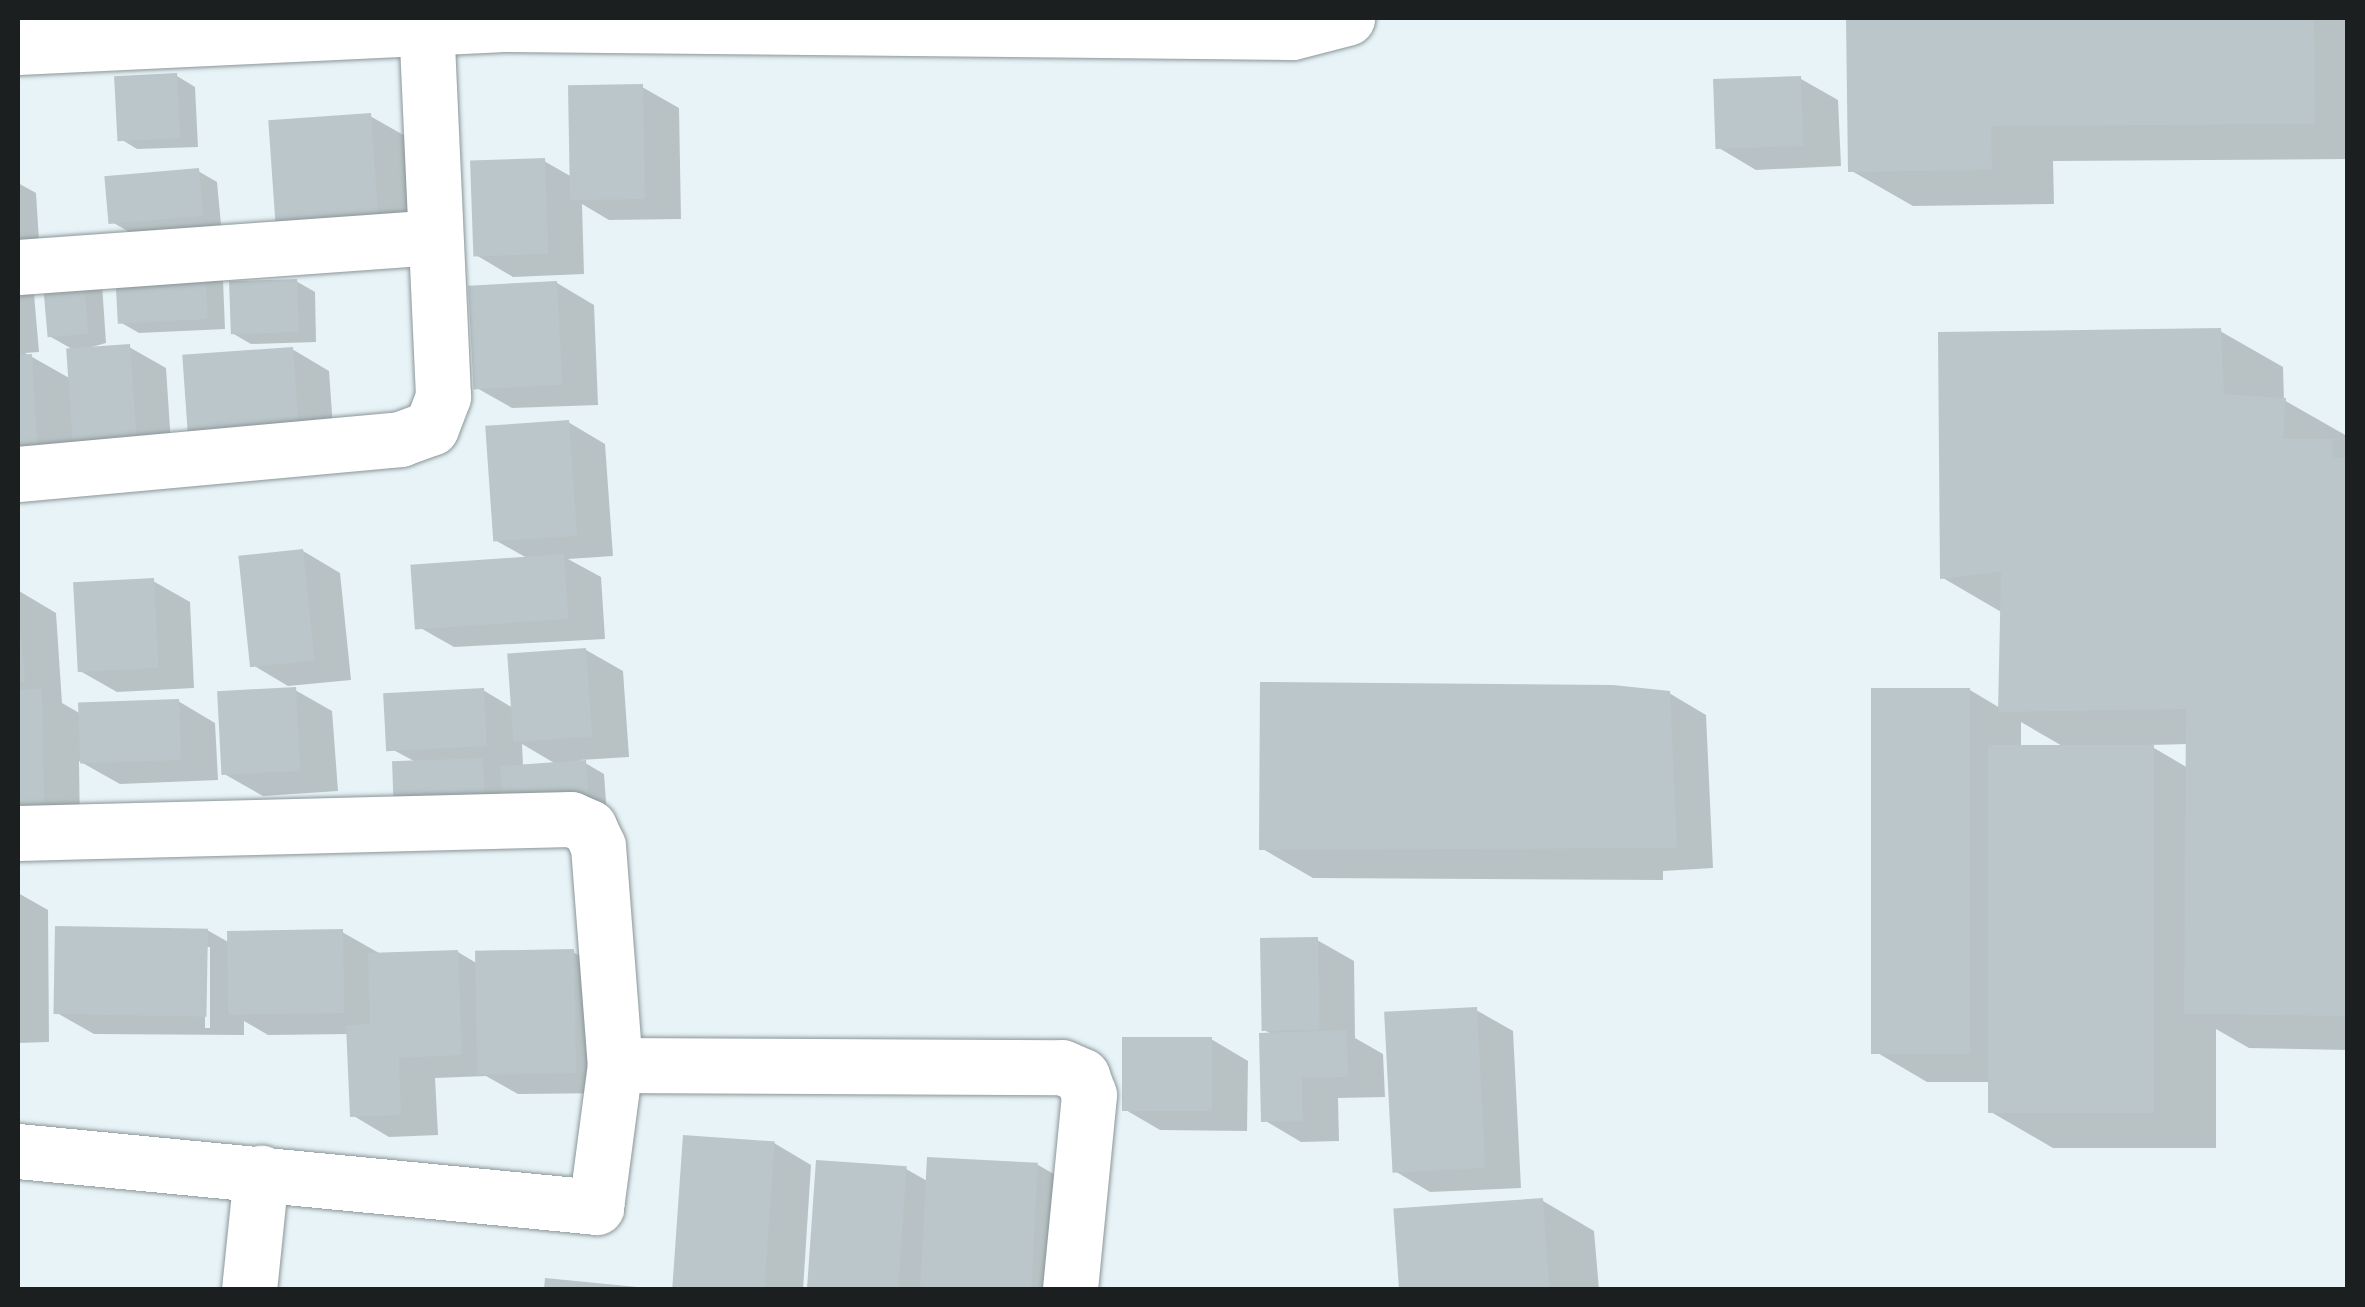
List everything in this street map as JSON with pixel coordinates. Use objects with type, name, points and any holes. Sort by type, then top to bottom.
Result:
[{"type":"street","points":[[18,48],[286,25],[426,28],[508,21],[1292,32],[1348,18]]},
{"type":"street","points":[[18,474],[400,439],[431,428],[443,396],[426,28]]},
{"type":"street","points":[[18,267],[435,238]]},
{"type":"street","points":[[18,834],[571,819],[588,827],[598,846],[615,1064],[596,1207],[18,1152]]},
{"type":"street","points":[[615,1064],[1062,1068],[1082,1076],[1089,1095],[1070,1290]]},
{"type":"street","points":[[249,1290],[260,1173]]},
{"type":"building","points":[[1846,18],[2314,18],[2315,124],[1991,126],[1992,170],[1848,172]]},
{"type":"building","points":[[177,73],[180,138],[117,141],[114,76]]},
{"type":"building","points":[[1801,76],[1803,146],[1715,149],[1713,79]]},
{"type":"building","points":[[643,84],[645,199],[570,200],[568,85]]},
{"type":"building","points":[[371,113],[379,223],[276,230],[268,120]]},
{"type":"building","points":[[545,158],[548,254],[473,257],[470,161]]},
{"type":"building","points":[[199,168],[203,216],[109,224],[104,176]]},
{"type":"building","points":[[205,267],[208,319],[118,324],[115,272]]},
{"type":"building","points":[[83,271],[88,334],[48,337],[42,275]]},
{"type":"building","points":[[297,279],[299,332],[231,334],[229,281]]},
{"type":"building","points":[[557,281],[562,385],[474,390],[468,286]]},
{"type":"building","points":[[2221,328],[2224,394],[2286,398],[2283,439],[2333,439],[2333,457],[2348,458],[2348,1016],[2184,1014],[2186,709],[1998,712],[2001,572],[1940,579],[1938,332]]},
{"type":"building","points":[[130,344],[138,454],[74,458],[66,348]]},
{"type":"building","points":[[293,347],[299,436],[188,444],[182,355]]},
{"type":"building","points":[[32,354],[38,458],[18,460],[18,355]]},
{"type":"building","points":[[569,420],[577,536],[493,542],[485,426]]},
{"type":"building","points":[[303,549],[315,660],[250,667],[238,556]]},
{"type":"building","points":[[564,554],[569,619],[415,630],[410,565]]},
{"type":"building","points":[[154,578],[159,668],[78,672],[73,582]]},
{"type":"building","points":[[18,602],[25,682],[18,683]]},
{"type":"building","points":[[586,648],[592,737],[513,742],[507,654]]},
{"type":"building","points":[[1260,682],[1613,685],[1670,691],[1677,848],[1259,850]]},
{"type":"building","points":[[296,687],[300,771],[222,775],[217,691]]},
{"type":"building","points":[[484,688],[487,746],[386,751],[383,693]]},
{"type":"building","points":[[1871,688],[1970,688],[1970,1054],[1871,1054]]},
{"type":"building","points":[[18,689],[42,689],[44,811],[20,811]]},
{"type":"building","points":[[179,699],[181,760],[80,763],[78,703]]},
{"type":"building","points":[[1988,745],[2154,745],[2154,1113],[1988,1113]]},
{"type":"building","points":[[483,758],[485,809],[394,812],[392,761]]},
{"type":"building","points":[[586,760],[589,807],[503,813],[500,766]]},
{"type":"building","points":[[55,926],[208,929],[206,1017],[53,1014]]},
{"type":"building","points":[[343,929],[344,1013],[228,1015],[227,931]]},
{"type":"building","points":[[1318,937],[1320,1030],[1262,1031],[1260,938]]},
{"type":"building","points":[[574,949],[576,1073],[477,1075],[475,951]]},
{"type":"building","points":[[458,950],[462,1055],[399,1058],[401,1115],[350,1117],[346,1025],[370,1024],[368,953]]},
{"type":"building","points":[[1477,1007],[1485,1168],[1393,1173],[1384,1012]]},
{"type":"building","points":[[1347,1030],[1348,1077],[1302,1078],[1303,1121],[1261,1122],[1259,1033]]},
{"type":"building","points":[[1122,1037],[1212,1037],[1212,1111],[1122,1111]]},
{"type":"building","points":[[683,1135],[775,1141],[764,1290],[672,1289]]},
{"type":"building","points":[[927,1157],[1038,1163],[1031,1290],[920,1290]]},
{"type":"building","points":[[816,1160],[907,1166],[898,1290],[807,1288]]},
{"type":"building","points":[[1543,1198],[1549,1290],[1399,1290],[1393,1208]]},
{"type":"building","points":[[545,1278],[637,1287],[637,1290],[544,1290]]}]
